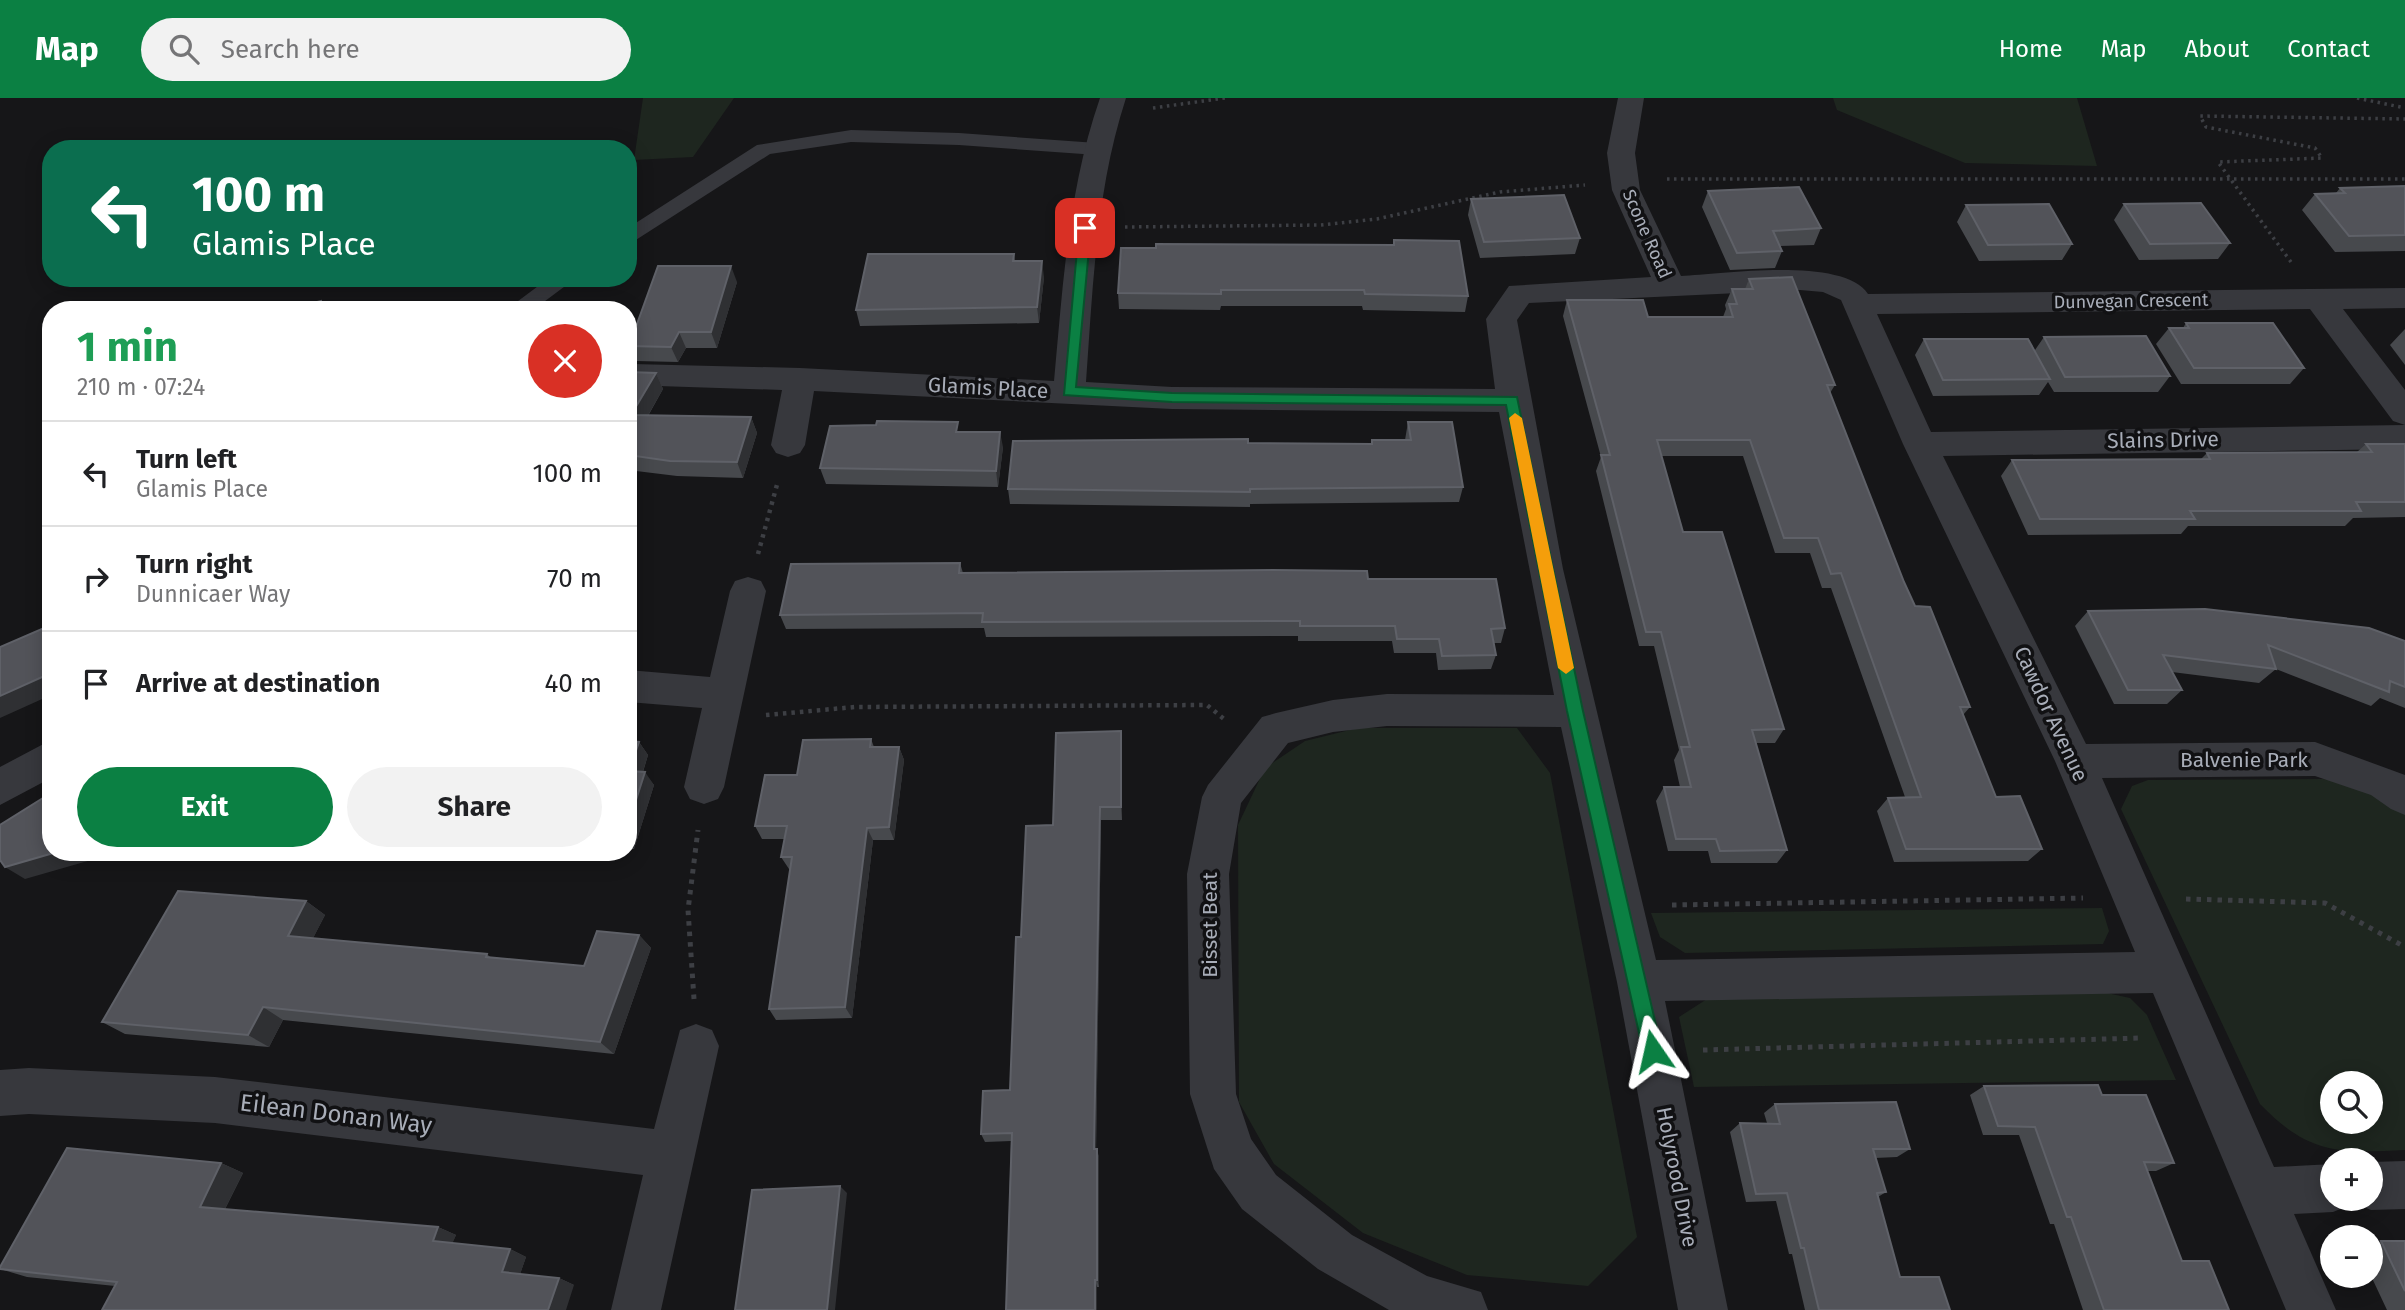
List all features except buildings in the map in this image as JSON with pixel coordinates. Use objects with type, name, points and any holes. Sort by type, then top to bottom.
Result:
[{"type":"street","points":[[1069,391],[1085,228],[1100,139],[1114,98]]},
{"type":"street","name":"Scone Road","points":[[1630,98],[1621,153],[1626,190],[1671,287]]},
{"type":"street","name":"Cawdor Avenue","points":[[1671,287],[1801,280],[1829,283],[1853,294],[1920,444],[2075,761],[2311,1310]]},
{"type":"street","name":"Holyrood Drive","points":[[1671,287],[1520,293],[1501,319],[1512,401],[1575,711],[1639,981],[1703,1310]]},
{"type":"street","name":"Dunvegan Crescent","points":[[1858,304],[2405,298]]},
{"type":"street","points":[[2319,299],[2405,413]]},
{"type":"street","name":"Glamis Place","points":[[637,375],[800,379],[1172,398],[1512,401]]},
{"type":"street","points":[[788,446],[800,379]]},
{"type":"street","name":"Slains Drive","points":[[1920,444],[2405,437]]},
{"type":"street","points":[[704,787],[748,592]]},
{"type":"street","points":[[637,688],[722,707]]},
{"type":"street","name":"Bisset Beat","points":[[1463,1310],[1419,1299],[1335,1252],[1259,1192],[1231,1152],[1213,1094],[1208,874],[1222,797],[1276,729],[1333,716],[1387,710],[1575,711]]},
{"type":"street","name":"Balvenie Park","points":[[2075,761],[2315,759],[2384,782],[2405,797]]},
{"type":"street","points":[[0,788],[42,762]]},
{"type":"street","points":[[1639,981],[2165,972]]},
{"type":"street","points":[[636,1310],[696,1046]]},
{"type":"street","name":"Eilean Donan Way","points":[[0,1093],[29,1091],[215,1100],[670,1154]]},
{"type":"street","points":[[2383,1186],[2405,1185]]},
{"type":"street","points":[[2258,1192],[2320,1189]]},
{"type":"lane","points":[[637,231],[764,149],[851,136],[1100,139]]},
{"type":"lane","points":[[530,301],[552,287]]},
{"type":"path","points":[[1100,139],[1153,108],[1225,98]]},
{"type":"path","points":[[2357,98],[2405,108]]},
{"type":"path","points":[[2319,299],[2218,162],[2322,158],[2315,148],[2206,127],[2200,116],[2405,119]]},
{"type":"path","points":[[1085,228],[1320,225],[1377,219],[1500,192],[1624,180],[2405,179]]},
{"type":"path","points":[[748,592],[788,446]]},
{"type":"path","points":[[722,707],[1207,705],[1260,748]]},
{"type":"path","points":[[696,1046],[688,910],[704,787]]},
{"type":"path","points":[[1620,906],[2134,897],[2325,903],[2405,947]]},
{"type":"path","points":[[1653,1051],[2192,1037]]},
{"type":"shaded area","points":[[643,98],[734,98],[693,157],[637,160]]},
{"type":"shaded area","points":[[1833,98],[2077,98],[2097,166],[1965,163],[1837,110]]},
{"type":"shaded area","points":[[1358,728],[1517,728],[1550,773],[1637,1237],[1588,1286],[1467,1275],[1363,1233],[1274,1164],[1239,1102],[1238,825],[1265,768],[1305,741]]},
{"type":"shaded area","points":[[2323,779],[2355,784],[2405,811],[2405,1150],[2332,1148],[2310,1142],[2278,1121],[2260,1104],[2121,809],[2132,786],[2148,780]]},
{"type":"shaded area","points":[[2102,908],[2109,931],[2103,944],[1685,953],[1660,937],[1651,913]]},
{"type":"shaded area","points":[[2107,993],[2130,998],[2147,1015],[2176,1080],[1694,1087],[1679,1017],[1707,999]]},
{"type":"slow traffic","points":[[1515,418],[1566,668]]},
{"type":"route","points":[[1085,228],[1069,391],[1172,398],[1512,401],[1575,711],[1653,1051]]}]
